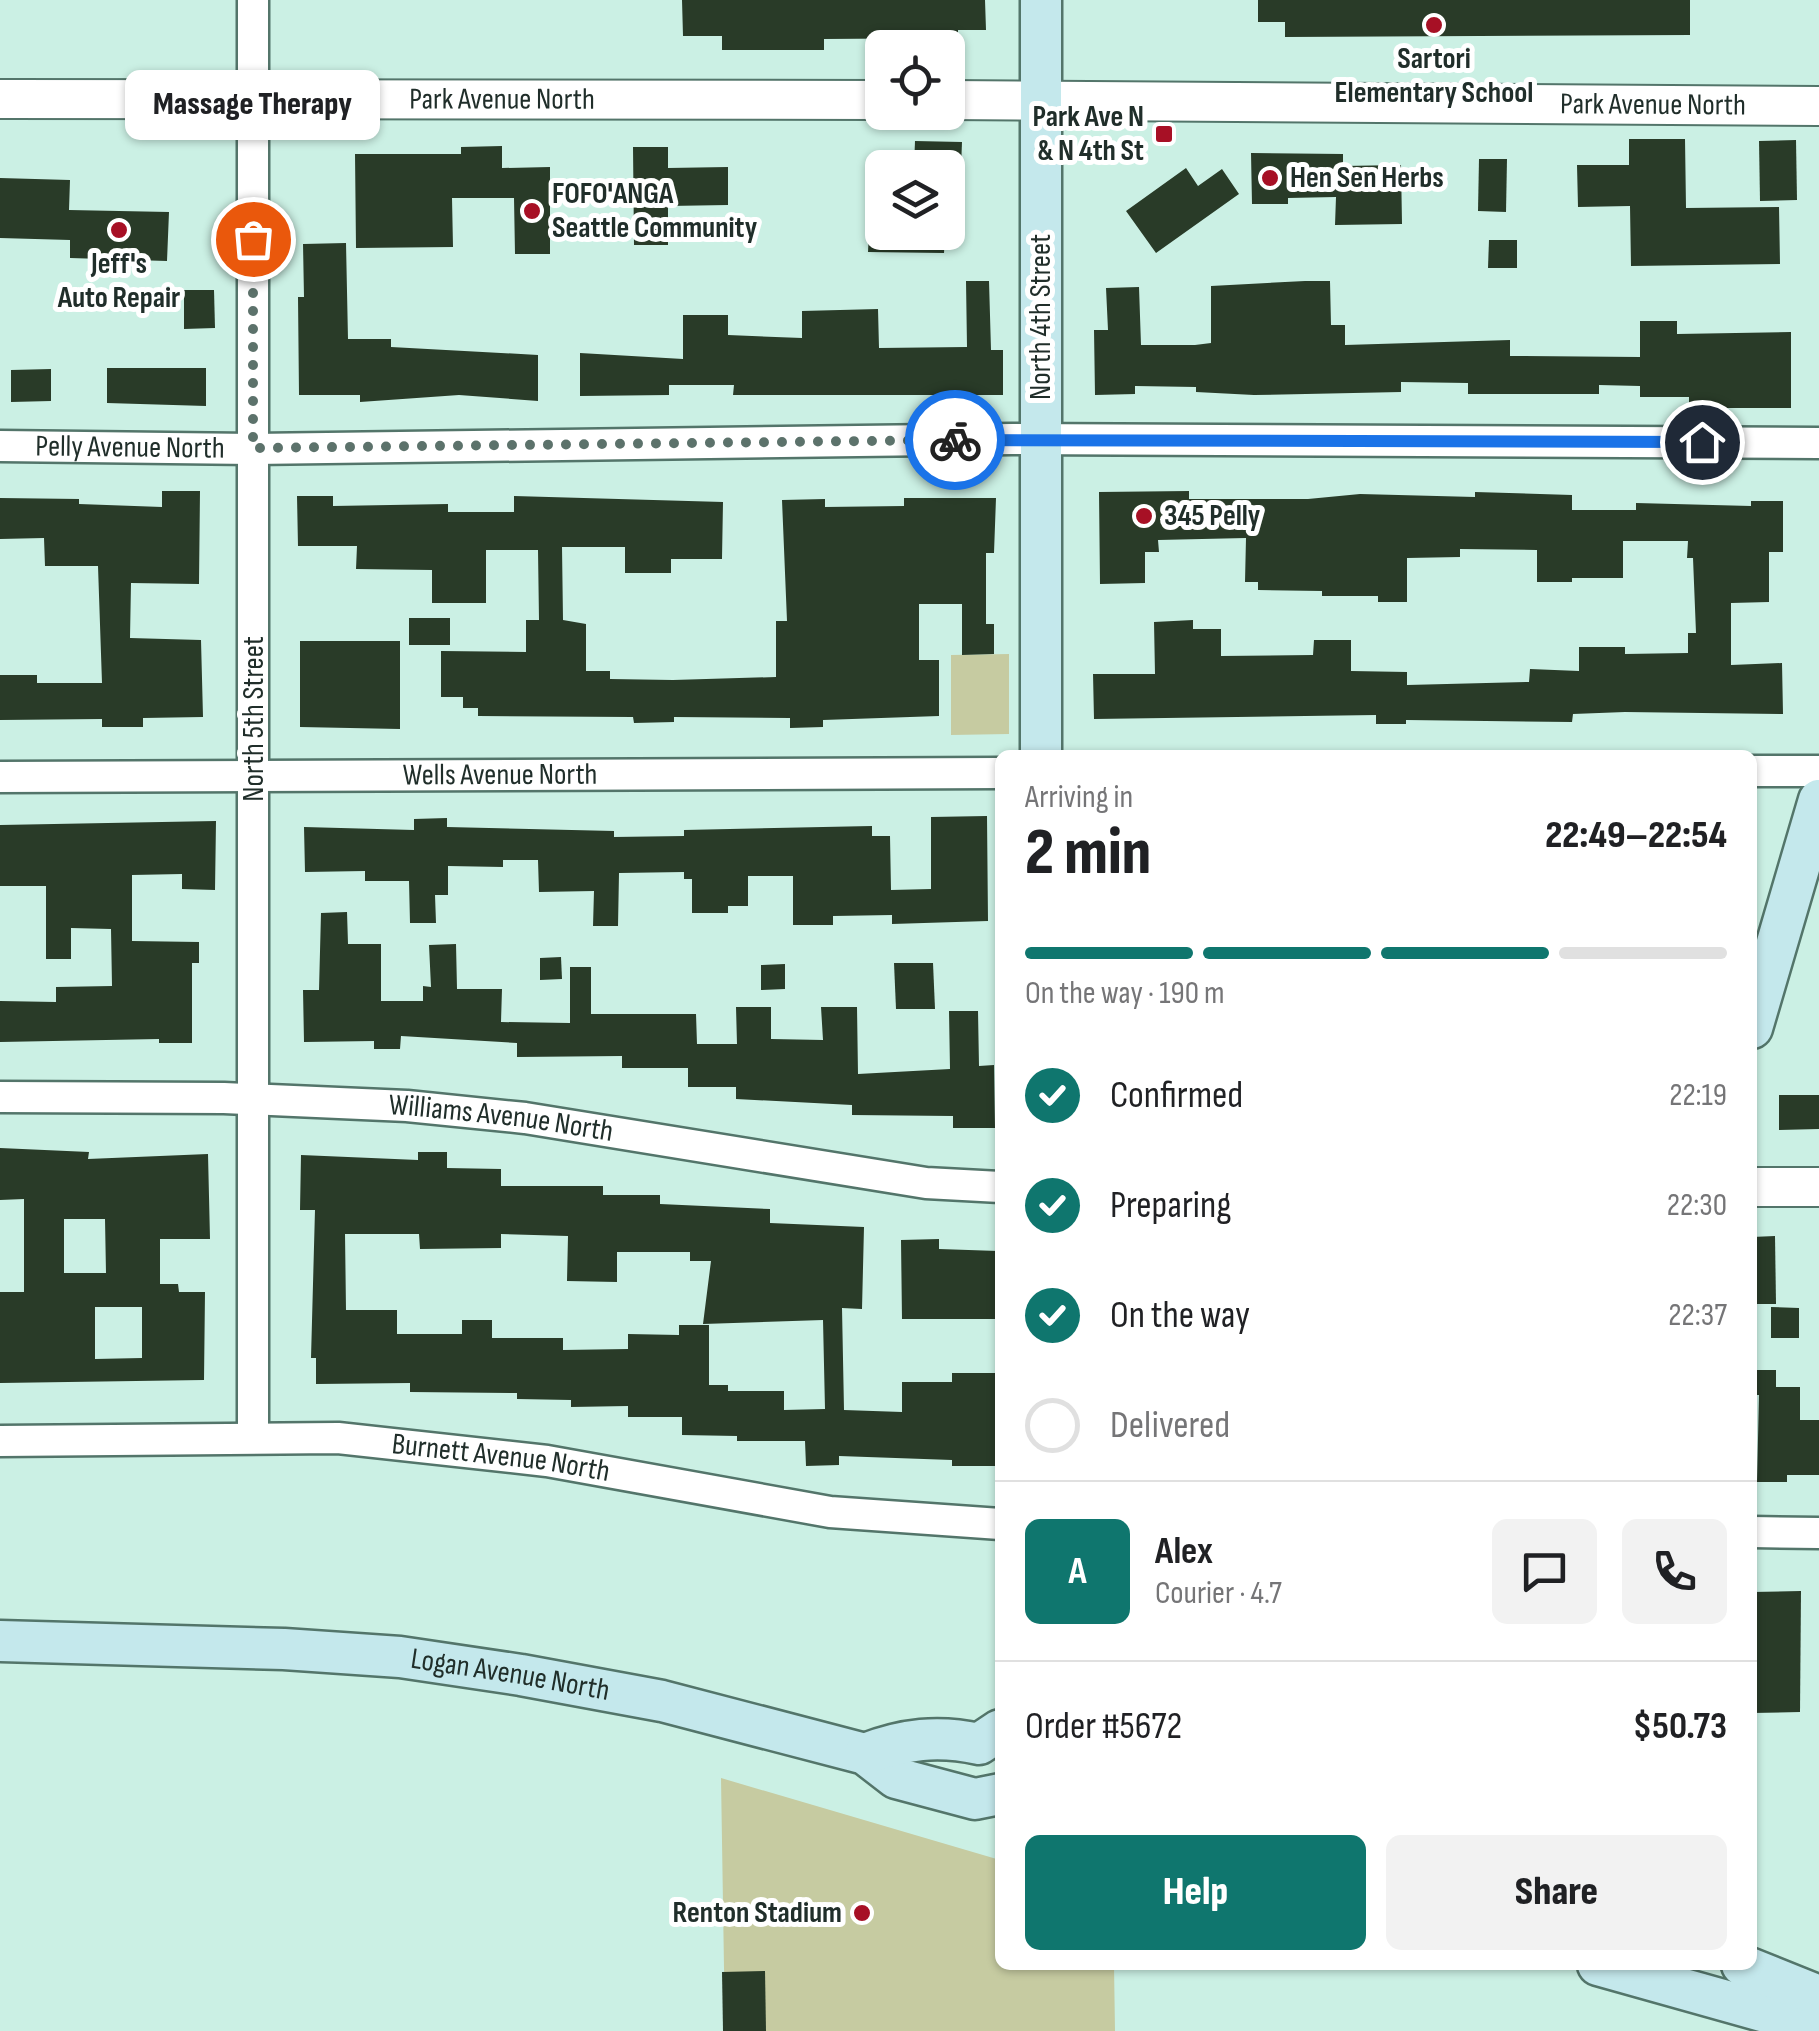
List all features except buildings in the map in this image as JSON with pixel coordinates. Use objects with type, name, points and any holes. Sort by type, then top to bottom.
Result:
[{"type":"main road","name":"North 4th Street","points":[[1041,0],[1041,750]]},
{"type":"main road","points":[[1757,1011],[1819,800]]},
{"type":"main road","name":"Logan Avenue North","points":[[0,1642],[181,1644],[400,1657],[662,1701],[984,1764],[995,1776]]},
{"type":"main road","points":[[883,1747],[949,1738],[979,1744],[995,1733]]},
{"type":"main road","name":"Logan Avenue North","points":[[883,1747],[896,1778],[975,1799],[995,1795]]},
{"type":"main road","points":[[1624,1970],[1819,2027]]},
{"type":"main road","points":[[1754,1970],[1819,1996]]},
{"type":"street","name":"North 5th Street","points":[[253,0],[253,1438]]},
{"type":"street","name":"Park Avenue North","points":[[0,99],[865,100]]},
{"type":"street","name":"Park Avenue North","points":[[965,100],[1819,106]]},
{"type":"street","name":"Pelly Avenue North","points":[[0,446],[253,448],[1041,439],[1819,443]]},
{"type":"street","points":[[1757,772],[1819,771]]},
{"type":"street","name":"Wells Avenue North","points":[[0,777],[995,774]]},
{"type":"street","name":"Williams Avenue North","points":[[0,1096],[406,1106],[525,1118],[907,1180],[995,1188]]},
{"type":"street","points":[[1757,1187],[1819,1187]]},
{"type":"street","name":"Burnett Avenue North","points":[[0,1440],[253,1438],[401,1443],[547,1462],[830,1512],[995,1524]]},
{"type":"street","points":[[1757,1532],[1819,1533]]},
{"type":"green space","points":[[1009,654],[1009,734],[951,735],[951,655]]},
{"type":"green space","name":"Renton Stadium","points":[[721,1778],[995,1859],[995,1970],[1114,1970],[1115,2031],[725,2031]]},
{"type":"way so far","points":[[253,239],[253,448],[955,440]]},
{"type":"place","name":"Sartori Elementary School","points":[[1434,25]]},
{"type":"place","name":"Park Ave N & N 4th St","points":[[1164,134]]},
{"type":"place","name":"Hen Sen Herbs","points":[[1270,178]]},
{"type":"place","name":"FOFO'ANGA Seattle Community","points":[[532,211]]},
{"type":"place","name":"Jeff's Auto Repair","points":[[119,230]]},
{"type":"place","name":"Massage Therapy","points":[[253,239]]},
{"type":"place","name":"345 Pelly","points":[[1144,516]]},
{"type":"place","name":"Renton Stadium","points":[[862,1913]]},
{"type":"route","points":[[955,440],[1702,442]]}]
